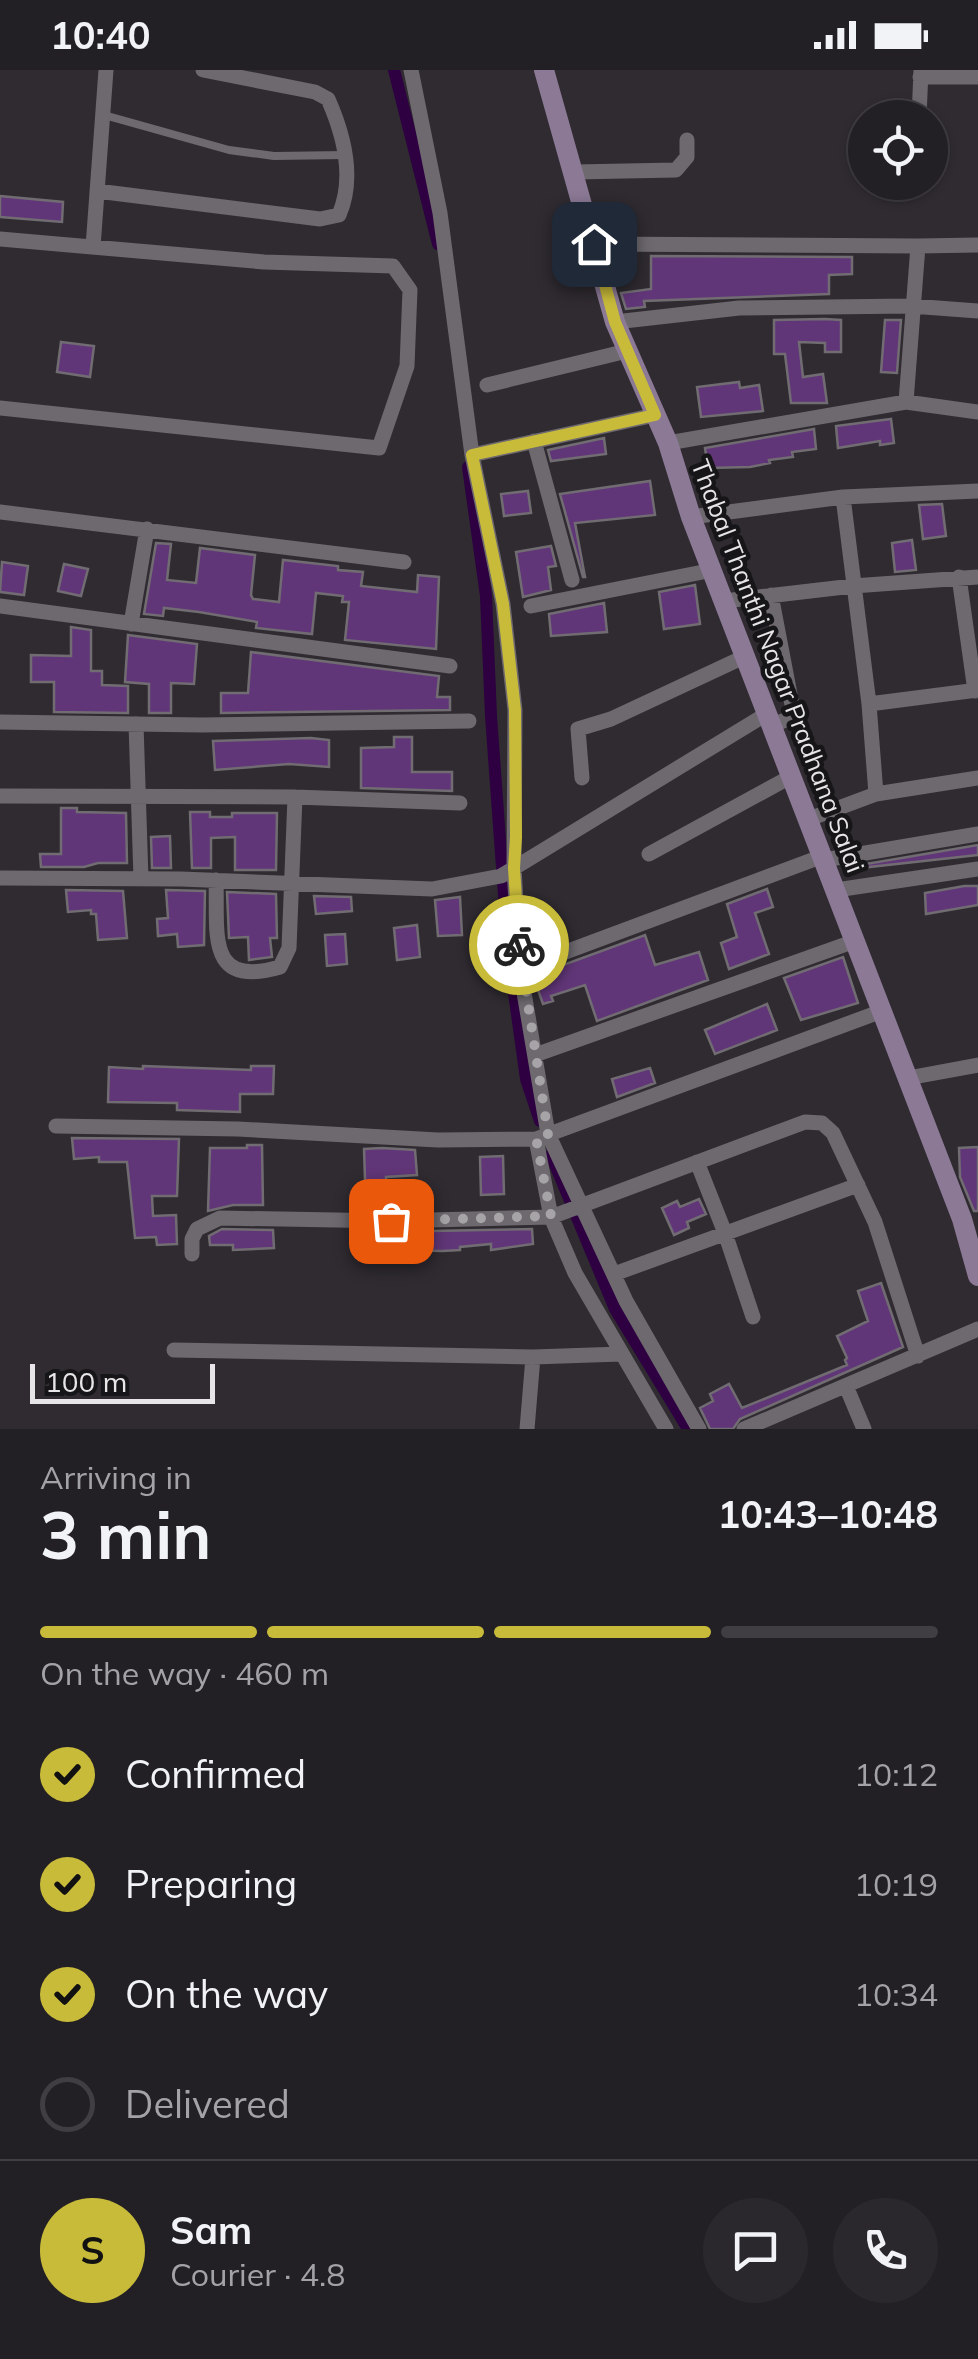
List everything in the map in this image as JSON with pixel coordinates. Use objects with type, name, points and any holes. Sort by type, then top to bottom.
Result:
[{"type":"main road","name":"Thabal Thanthi Nagar Pradhana Salai","points":[[544,70],[576,172],[615,322],[668,443],[691,517],[908,1078],[970,1218],[978,1276]]},
{"type":"street","points":[[94,247],[106,70]]},
{"type":"street","points":[[98,192],[320,219],[339,215],[348,172],[328,99],[316,92],[203,70]]},
{"type":"street","points":[[411,70],[440,213],[472,455],[503,604],[515,710],[516,837],[509,871],[552,1216],[575,1272],[666,1429]]},
{"type":"street","points":[[920,100],[921,74],[978,77]]},
{"type":"street","points":[[576,172],[676,170],[687,157],[687,140]]},
{"type":"street","points":[[0,240],[264,262],[393,266],[410,290],[407,366],[379,448],[0,408]]},
{"type":"street","points":[[594,244],[978,245]]},
{"type":"street","points":[[906,402],[918,246]]},
{"type":"street","points":[[615,322],[739,308],[912,306],[978,311]]},
{"type":"street","points":[[488,385],[627,351]]},
{"type":"street","points":[[668,443],[906,402],[978,412]]},
{"type":"street","points":[[472,455],[655,415]]},
{"type":"street","points":[[534,441],[572,580]]},
{"type":"street","points":[[691,517],[843,497],[978,491]]},
{"type":"street","points":[[843,497],[876,794]]},
{"type":"street","points":[[0,512],[404,562]]},
{"type":"street","points":[[131,624],[147,529]]},
{"type":"street","points":[[531,606],[713,570]]},
{"type":"street","points":[[724,601],[978,576]]},
{"type":"street","points":[[869,704],[976,691],[959,577]]},
{"type":"street","points":[[0,878],[432,888],[509,871],[770,719],[790,718],[793,710],[771,595]]},
{"type":"street","points":[[0,606],[450,666]]},
{"type":"street","points":[[582,778],[578,729],[611,720],[746,656]]},
{"type":"street","points":[[0,722],[469,721]]},
{"type":"street","points":[[136,724],[141,879]]},
{"type":"street","points":[[649,854],[792,776]]},
{"type":"street","points":[[809,819],[876,794],[978,778]]},
{"type":"street","points":[[0,796],[295,797],[460,803]]},
{"type":"street","points":[[216,880],[220,954],[235,971],[248,973],[280,967],[290,948],[295,797]]},
{"type":"street","points":[[520,969],[824,858],[978,834]]},
{"type":"street","points":[[836,890],[978,868]]},
{"type":"street","points":[[534,1055],[855,941]]},
{"type":"street","points":[[56,1126],[238,1129],[438,1140],[542,1136],[882,1011]]},
{"type":"street","points":[[908,1078],[978,1065]]},
{"type":"street","points":[[192,1254],[197,1228],[220,1218],[391,1221],[552,1216],[805,1122],[822,1123],[834,1132],[874,1222],[918,1356]]},
{"type":"street","points":[[542,1136],[614,1274],[617,1304],[699,1429]]},
{"type":"street","points":[[696,1162],[725,1232],[753,1317]]},
{"type":"street","points":[[614,1274],[858,1185]]},
{"type":"street","points":[[744,1429],[978,1329]]},
{"type":"street","points":[[174,1350],[534,1357],[621,1354]]},
{"type":"street","points":[[527,1429],[534,1357]]},
{"type":"street","points":[[846,1386],[864,1429]]},
{"type":"lane","points":[[102,114],[229,150],[274,156],[344,155]]},
{"type":"building","points":[[0,196],[63,202],[62,222],[0,217]]},
{"type":"building","points":[[651,256],[852,257],[852,274],[829,275],[829,294],[644,301],[645,307],[626,309],[621,293],[651,289]]},
{"type":"building","points":[[774,320],[841,320],[841,352],[825,352],[825,343],[799,342],[803,377],[823,374],[827,403],[791,403],[785,354],[774,354]]},
{"type":"building","points":[[885,320],[901,320],[897,373],[881,372]]},
{"type":"building","points":[[61,342],[94,346],[90,377],[57,372]]},
{"type":"building","points":[[739,382],[740,388],[759,385],[763,411],[701,417],[697,387]]},
{"type":"building","points":[[891,419],[894,443],[880,445],[880,441],[838,448],[836,426]]},
{"type":"building","points":[[814,429],[816,449],[792,452],[793,457],[750,467],[708,468],[705,448]]},
{"type":"building","points":[[604,438],[606,454],[551,461],[548,450]]},
{"type":"building","points":[[650,481],[655,515],[575,523],[583,577],[560,494]]},
{"type":"building","points":[[528,491],[531,513],[504,516],[501,494]]},
{"type":"building","points":[[942,504],[946,536],[923,539],[919,505]]},
{"type":"building","points":[[912,540],[916,570],[895,572],[892,543]]},
{"type":"building","points":[[156,543],[171,544],[167,580],[196,583],[200,548],[255,555],[253,599],[279,602],[283,560],[363,572],[361,586],[417,592],[418,575],[439,577],[436,649],[345,640],[349,602],[342,602],[343,596],[316,593],[312,634],[256,628],[257,622],[199,612],[164,608],[163,616],[144,614]]},
{"type":"building","points":[[551,546],[556,566],[548,567],[551,590],[523,597],[516,552]]},
{"type":"building","points":[[2,562],[28,566],[24,595],[0,592]]},
{"type":"building","points":[[64,564],[88,569],[81,596],[58,591]]},
{"type":"building","points":[[695,585],[700,624],[664,629],[659,592]]},
{"type":"building","points":[[604,603],[607,632],[551,636],[549,614]]},
{"type":"building","points":[[71,627],[91,630],[91,671],[102,671],[102,685],[128,686],[128,713],[54,712],[54,682],[31,682],[31,655],[71,656]]},
{"type":"building","points":[[128,635],[197,644],[194,684],[171,683],[171,713],[149,713],[149,684],[125,682]]},
{"type":"building","points":[[251,652],[439,676],[437,697],[450,697],[450,710],[221,713],[221,693],[248,693]]},
{"type":"building","points":[[394,737],[412,737],[412,772],[452,772],[452,791],[361,788],[361,748],[394,747]]},
{"type":"building","points":[[329,740],[329,767],[289,764],[215,770],[213,741]]},
{"type":"building","points":[[61,808],[126,813],[127,863],[41,867],[40,854],[61,854]]},
{"type":"building","points":[[190,812],[210,812],[210,817],[277,813],[276,870],[235,870],[235,837],[211,838],[211,868],[192,868]]},
{"type":"building","points":[[170,836],[171,868],[152,868],[151,837]]},
{"type":"building","points":[[978,845],[978,855],[860,868],[860,865]]},
{"type":"building","points":[[978,886],[978,905],[926,914],[925,893]]},
{"type":"building","points":[[767,889],[773,907],[755,913],[769,954],[729,969],[721,943],[737,937],[727,904]]},
{"type":"building","points":[[66,890],[123,891],[127,938],[98,940],[96,914],[91,914],[91,910],[68,912]]},
{"type":"building","points":[[166,890],[205,891],[204,945],[178,947],[177,934],[158,936],[157,919],[168,918]]},
{"type":"building","points":[[227,892],[276,894],[277,938],[270,938],[272,957],[249,960],[248,937],[229,938]]},
{"type":"building","points":[[314,896],[351,897],[352,911],[316,914]]},
{"type":"building","points":[[460,897],[462,935],[438,936],[435,900]]},
{"type":"building","points":[[417,925],[420,957],[397,960],[394,928]]},
{"type":"building","points":[[345,934],[347,964],[327,966],[325,935]]},
{"type":"building","points":[[645,935],[655,965],[699,952],[708,980],[597,1021],[585,985],[551,996],[553,1001],[543,1004],[533,976]]},
{"type":"building","points":[[843,957],[858,1003],[801,1020],[784,978]]},
{"type":"building","points":[[767,1004],[777,1030],[715,1054],[705,1030]]},
{"type":"building","points":[[251,1066],[274,1066],[273,1094],[240,1094],[240,1112],[177,1110],[177,1103],[108,1102],[109,1067],[251,1070]]},
{"type":"building","points":[[650,1068],[655,1083],[617,1097],[612,1079]]},
{"type":"building","points":[[72,1138],[179,1139],[177,1196],[152,1196],[153,1216],[176,1215],[177,1244],[157,1245],[156,1237],[135,1238],[127,1162],[99,1162],[99,1157],[74,1159]]},
{"type":"building","points":[[262,1145],[263,1205],[233,1205],[208,1211],[210,1148]]},
{"type":"building","points":[[978,1147],[978,1211],[974,1211],[960,1177],[959,1148]]},
{"type":"building","points":[[364,1149],[415,1150],[417,1175],[386,1177],[388,1210],[366,1209]]},
{"type":"building","points":[[503,1156],[504,1194],[481,1195],[480,1157]]},
{"type":"building","points":[[699,1199],[706,1214],[687,1222],[689,1228],[674,1235],[662,1208],[677,1201],[680,1207]]},
{"type":"building","points":[[222,1229],[273,1230],[274,1248],[233,1250],[233,1245],[210,1245],[209,1236]]},
{"type":"building","points":[[532,1229],[533,1244],[491,1250],[491,1244],[442,1251],[402,1250],[401,1244],[378,1246],[377,1232]]},
{"type":"building","points":[[881,1283],[903,1347],[740,1419],[733,1429],[710,1429],[700,1408],[713,1401],[710,1394],[729,1384],[742,1408],[847,1365],[837,1336],[868,1321],[858,1291]]},
{"type":"waterway","points":[[394,70],[438,244]]},
{"type":"waterway","points":[[468,467],[486,596],[508,950],[526,1079],[540,1121]]},
{"type":"waterway","points":[[551,1155],[615,1309],[688,1429]]},
{"type":"way so far","points":[[391,1221],[551,1216],[536,1138],[548,1134],[519,945]]},
{"type":"route","points":[[519,945],[514,868],[515,710],[503,604],[472,455],[655,415],[615,322],[594,244]]}]
